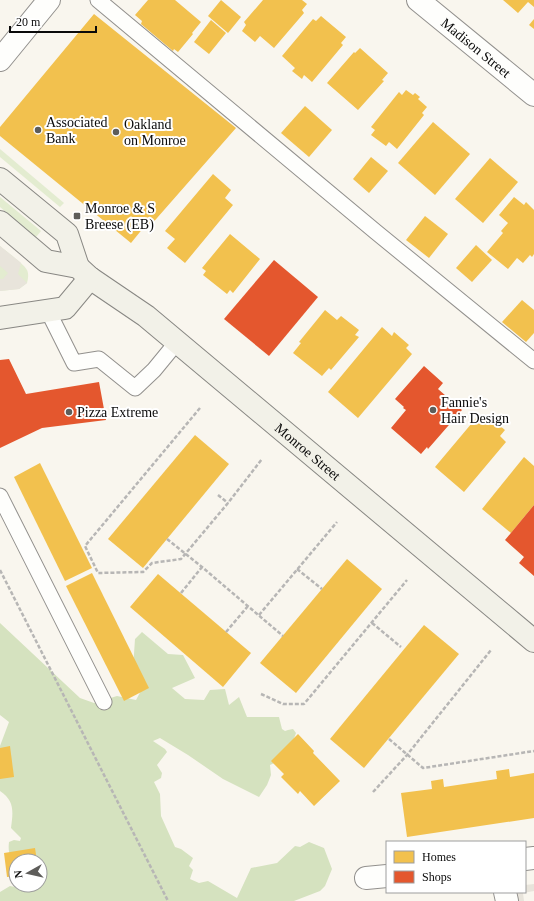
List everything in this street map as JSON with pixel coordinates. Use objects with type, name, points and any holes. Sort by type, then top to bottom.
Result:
[{"type":"main road","points":[[0,178],[67,234],[84,273],[65,308],[0,318]]},
{"type":"main road","name":"Monroe Street","points":[[0,222],[46,261],[84,273],[146,316],[534,641]]},
{"type":"street","points":[[0,60],[49,0]]},
{"type":"street","name":"Madison Street","points":[[418,0],[534,95]]},
{"type":"lane","points":[[98,0],[534,362]]},
{"type":"lane","points":[[48,311],[74,363],[99,359],[135,388],[154,370],[177,342]]},
{"type":"lane","points":[[0,496],[104,702]]},
{"type":"path","points":[[200,408],[85,546],[98,573],[143,572],[152,563],[181,559],[228,503],[262,459]]},
{"type":"path","points":[[218,495],[228,503]]},
{"type":"path","points":[[259,615],[337,522]]},
{"type":"path","points":[[167,539],[283,636]]},
{"type":"path","points":[[181,594],[202,567]]},
{"type":"path","points":[[297,569],[322,588]]},
{"type":"path","points":[[0,570],[168,901]]},
{"type":"path","points":[[261,694],[283,704],[304,704],[407,580]]},
{"type":"path","points":[[226,632],[248,606]]},
{"type":"path","points":[[372,623],[401,646]]},
{"type":"path","points":[[372,792],[407,755],[491,650]]},
{"type":"path","points":[[389,739],[423,768],[534,751]]},
{"type":"green space","points":[[0,149],[64,203],[60,207],[0,157]]},
{"type":"green space","points":[[0,197],[41,231],[36,237],[0,207]]},
{"type":"green space","points":[[0,246],[19,261],[27,270],[27,283],[19,289],[0,291]]},
{"type":"green space","points":[[0,623],[80,698],[94,703],[117,696],[136,700],[144,685],[133,669],[135,639],[142,632],[168,654],[183,655],[195,678],[172,688],[185,699],[204,700],[210,690],[225,689],[229,705],[239,697],[247,717],[279,717],[282,729],[285,731],[293,729],[296,733],[283,759],[270,765],[271,775],[267,785],[259,797],[223,779],[160,738],[153,741],[167,752],[157,765],[162,773],[161,778],[154,782],[160,794],[161,816],[175,847],[181,849],[193,858],[189,866],[193,870],[190,879],[199,883],[208,881],[237,898],[251,868],[277,863],[295,846],[300,847],[309,842],[324,848],[332,869],[325,886],[320,891],[294,901],[0,901],[0,892],[8,887],[8,893],[48,893],[48,853],[10,853],[9,842],[14,840],[20,841],[21,838],[11,828],[11,803],[0,791],[0,746],[9,722],[0,715]]},
{"type":"shaded area","points":[[0,246],[21,263],[18,274],[27,283],[19,289],[0,291],[0,279],[3,279],[8,273],[0,266]]},
{"type":"shaded area","points":[[534,884],[534,891],[526,892],[526,885]]},
{"type":"shaded area","points":[[516,893],[523,893],[524,901],[518,901]]},
{"type":"building: Homes","points":[[148,0],[175,0],[201,22],[178,52],[174,49],[173,51],[141,24],[142,21],[135,15]]},
{"type":"building: Homes","points":[[221,0],[241,17],[228,33],[208,16]]},
{"type":"building: Homes","points":[[263,0],[302,0],[307,4],[302,10],[304,13],[274,48],[260,36],[255,42],[242,31],[246,25],[244,22]]},
{"type":"building: Homes","points":[[503,0],[534,0],[534,7],[528,2],[518,13]]},
{"type":"building: Homes","name":"Oakland on Monroe","points":[[94,14],[236,128],[150,226],[144,227],[131,243],[0,136],[0,127]]},
{"type":"building: Homes","points":[[321,16],[346,37],[341,43],[343,45],[312,82],[304,75],[302,79],[292,71],[295,68],[282,56],[313,19],[316,21]]},
{"type":"building: Homes","points":[[534,19],[534,29],[529,25]]},
{"type":"building: Homes","points":[[211,20],[226,33],[209,54],[194,42]]},
{"type":"building: Homes","points":[[360,48],[388,73],[382,80],[384,81],[358,110],[327,83],[354,52],[355,53]]},
{"type":"building: Homes","points":[[406,90],[413,95],[415,93],[420,97],[418,99],[427,107],[422,113],[424,115],[397,149],[389,142],[386,146],[371,135],[375,130],[371,127],[399,92],[402,95]]},
{"type":"building: Homes","points":[[305,106],[332,130],[309,157],[281,133]]},
{"type":"building: Homes","points":[[433,122],[470,154],[435,195],[398,163]]},
{"type":"building: Homes","points":[[371,157],[388,171],[369,193],[353,179]]},
{"type":"building: Homes","points":[[490,158],[518,182],[483,223],[455,199]]},
{"type":"building: Homes","points":[[213,174],[231,190],[225,198],[233,205],[185,263],[167,248],[175,239],[165,231]]},
{"type":"building: Homes","points":[[514,197],[524,205],[526,202],[534,210],[534,254],[532,257],[530,255],[523,263],[517,258],[508,269],[487,252],[503,233],[501,231],[508,223],[499,215]]},
{"type":"building: Homes","points":[[425,216],[448,234],[429,258],[406,240]]},
{"type":"building: Homes","points":[[230,234],[260,259],[233,293],[230,290],[227,294],[203,275],[206,271],[202,268]]},
{"type":"building: Homes","points":[[476,245],[492,260],[472,282],[456,268]]},
{"type":"building: Homes","points":[[522,300],[534,310],[534,333],[526,342],[502,322]]},
{"type":"building: Homes","points":[[325,310],[337,320],[341,316],[359,330],[355,335],[359,337],[331,370],[329,368],[322,376],[293,353],[301,343],[299,342]]},
{"type":"building: Homes","points":[[382,327],[392,336],[394,332],[409,345],[406,348],[412,354],[358,418],[328,392]]},
{"type":"building: Homes","points":[[477,417],[484,423],[489,417],[505,430],[500,436],[506,442],[464,492],[435,467]]},
{"type":"building: Homes","points":[[195,435],[229,464],[143,568],[108,539]]},
{"type":"building: Homes","points":[[524,457],[534,466],[534,505],[511,533],[482,509]]},
{"type":"building: Homes","points":[[40,463],[92,568],[65,581],[14,477]]},
{"type":"building: Homes","points":[[347,559],[382,589],[296,693],[260,663]]},
{"type":"building: Homes","points":[[92,573],[149,688],[124,701],[66,586]]},
{"type":"building: Homes","points":[[158,574],[251,653],[223,687],[130,607]]},
{"type":"building: Homes","points":[[424,625],[459,654],[364,768],[330,739]]},
{"type":"building: Homes","points":[[298,734],[314,751],[313,753],[340,781],[314,806],[300,791],[298,794],[281,777],[284,774],[271,761]]},
{"type":"building: Homes","points":[[10,746],[14,777],[0,779],[0,748]]},
{"type":"building: Homes","points":[[509,769],[510,777],[534,773],[534,818],[407,837],[401,793],[432,789],[431,781],[443,779],[444,787],[497,779],[496,771]]},
{"type":"building: Homes","points":[[35,848],[36,853],[8,853],[7,877],[4,853]]},
{"type":"building: Shops","points":[[274,260],[318,297],[269,356],[224,319]]},
{"type":"building: Shops","points":[[9,359],[26,394],[99,382],[106,420],[42,428],[0,448],[0,360]]},
{"type":"building: Shops","name":"Fannie's Hair Design","points":[[424,366],[443,383],[438,389],[462,410],[428,449],[427,447],[421,454],[391,428],[406,410],[395,399]]},
{"type":"building: Shops","points":[[534,505],[534,576],[519,563],[524,557],[505,540]]},
{"type":"place","name":"Associated Bank","points":[[38,130]]},
{"type":"place","name":"Oakland on Monroe","points":[[116,132]]},
{"type":"place","name":"Monroe & S Breese (EB)","points":[[77,216]]},
{"type":"place","name":"Fannie's Hair Design","points":[[433,410]]},
{"type":"place","name":"Pizza Extreme","points":[[69,412]]}]
